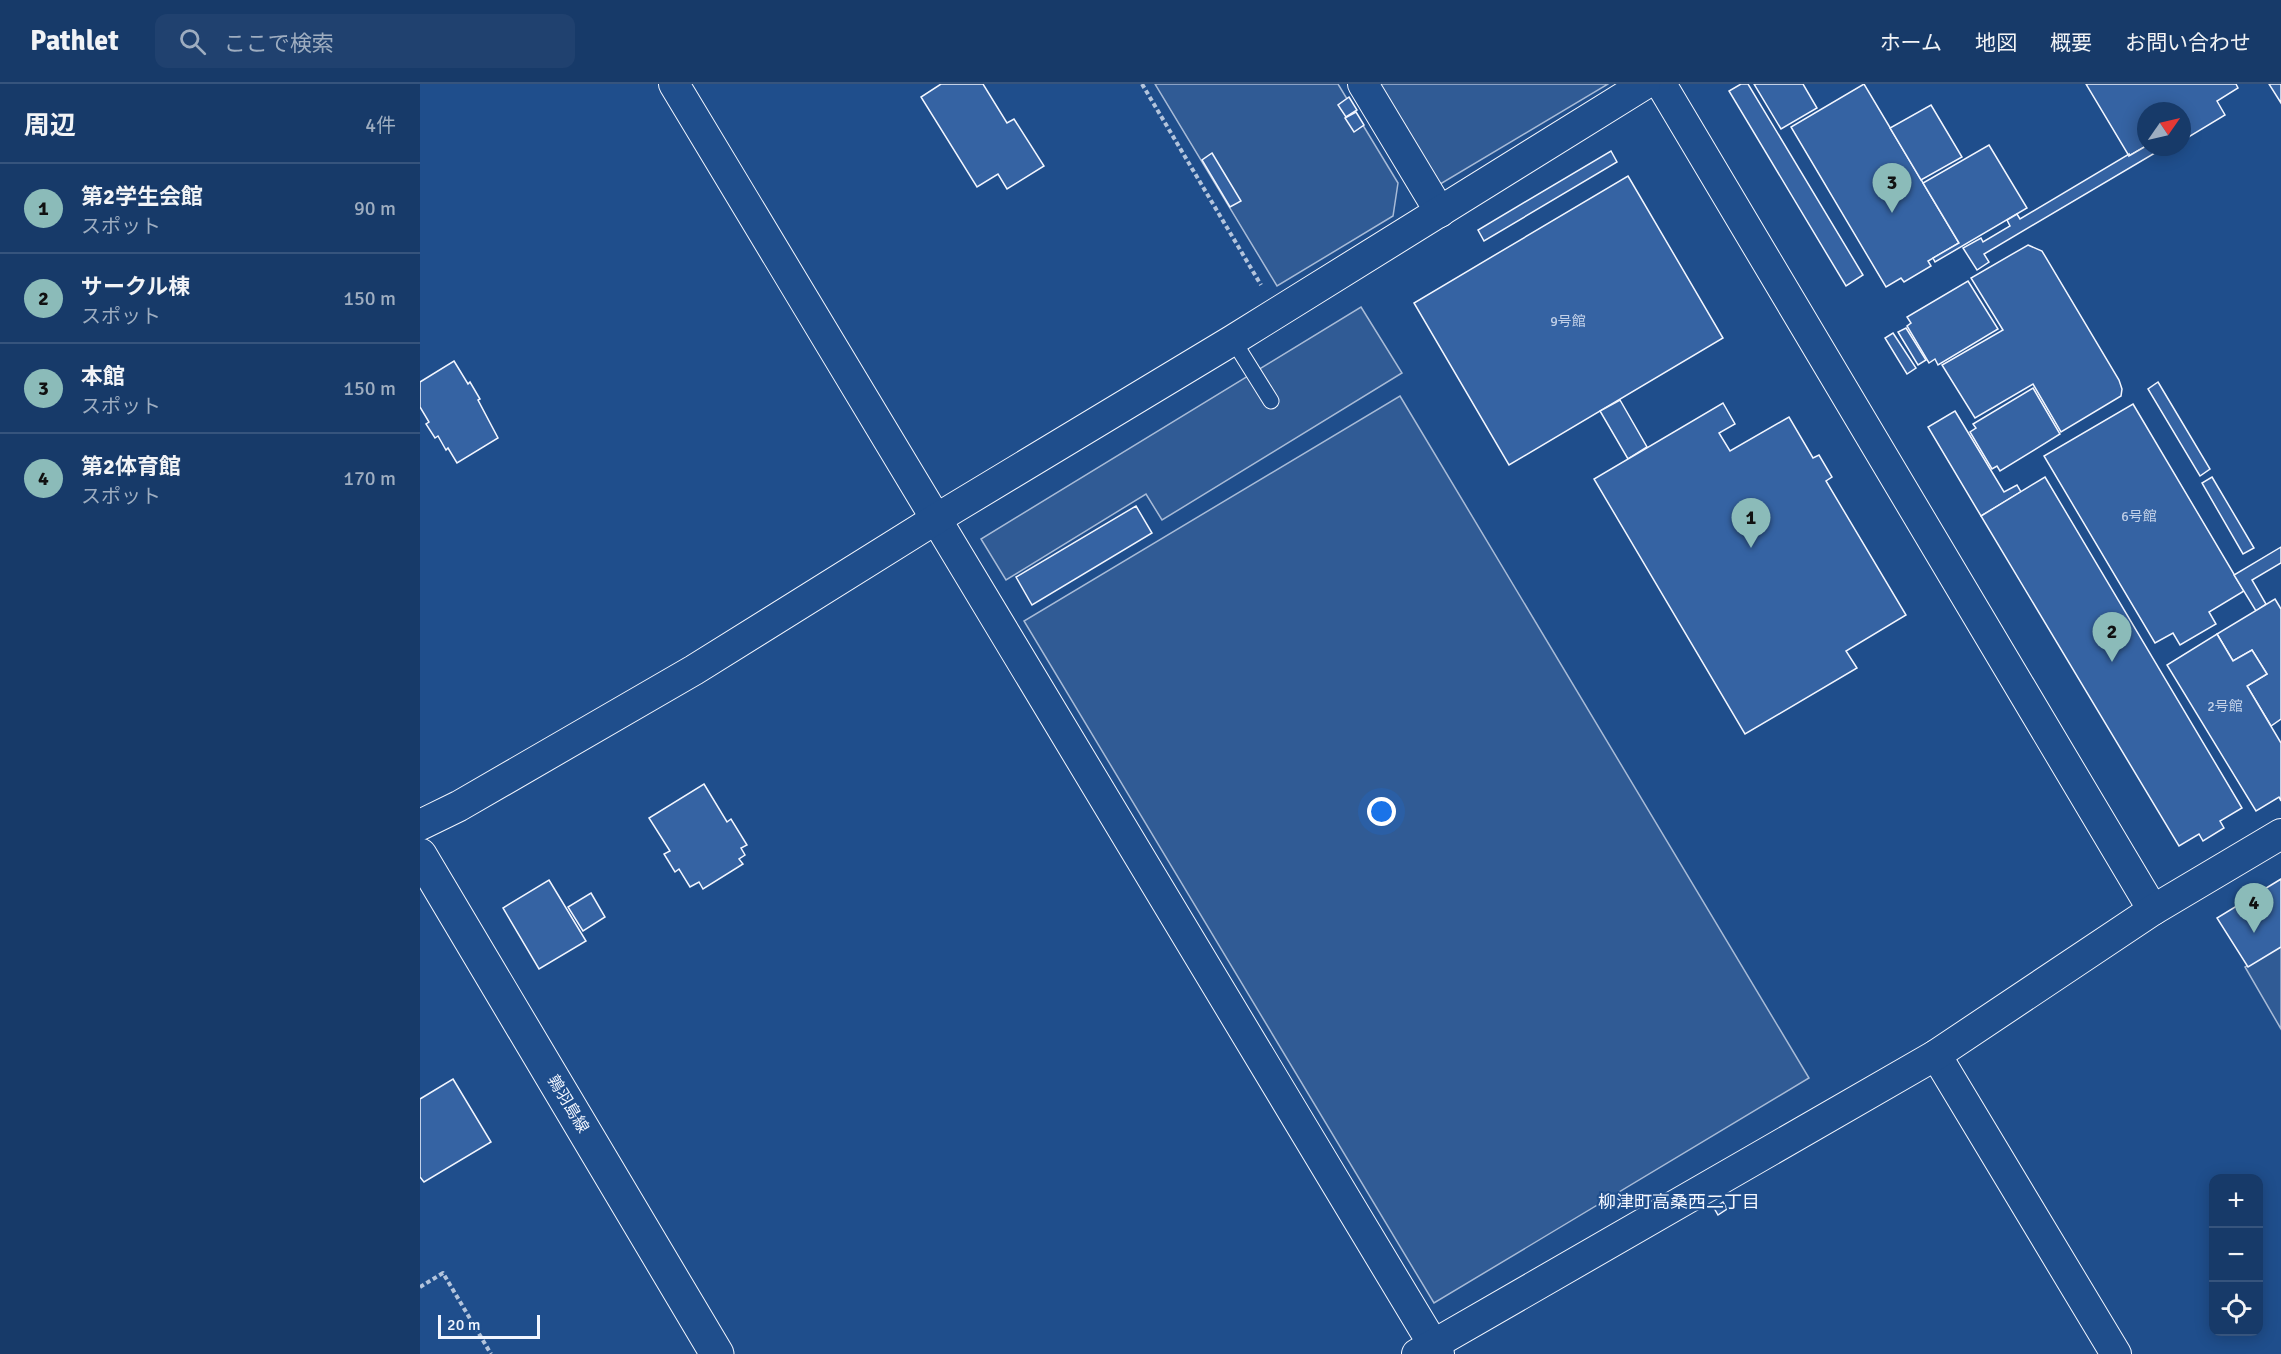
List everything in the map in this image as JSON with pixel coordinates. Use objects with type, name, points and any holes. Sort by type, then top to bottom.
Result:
[{"type":"main road","name":"鶉羽島線","points":[[420,855],[717,1354]]},
{"type":"street","points":[[675,84],[1430,1351],[1936,1054],[2152,910],[2281,834]]},
{"type":"street","points":[[1363,84],[1440,212]]},
{"type":"street","points":[[420,825],[459,806],[694,670],[936,519],[1233,340],[1645,84]]},
{"type":"street","points":[[1661,84],[2152,910]]},
{"type":"street","points":[[1936,1054],[2116,1354]]},
{"type":"lane","points":[[1233,340],[1271,401]]},
{"type":"path","points":[[1142,84],[1277,311]]},
{"type":"path","points":[[420,1287],[443,1273],[491,1354]]},
{"type":"shaded area","points":[[1155,84],[1338,84],[1398,183],[1393,216],[1277,286]]},
{"type":"shaded area","points":[[1376,84],[1608,84],[1437,186]]},
{"type":"shaded area","points":[[1361,307],[1402,373],[1162,520],[1146,494],[1006,580],[981,539]]},
{"type":"shaded area","points":[[1400,396],[1809,1078],[1434,1303],[1024,621]]},
{"type":"shaded area","points":[[2281,945],[2281,1029],[2245,967]]},
{"type":"building","points":[[941,84],[983,84],[1007,123],[1014,119],[1044,166],[1007,189],[998,174],[977,187],[921,97]]},
{"type":"building","points":[[1741,84],[1748,84],[1863,275],[1846,286],[1729,91]]},
{"type":"building","points":[[1754,84],[1803,84],[1817,108],[1781,129]]},
{"type":"building","points":[[1864,84],[1959,243],[1928,261],[1931,266],[1904,282],[1901,278],[1886,287],[1791,127]]},
{"type":"building","points":[[2086,84],[2236,84],[2238,88],[2217,101],[2225,115],[2191,136],[2191,102],[2137,102],[2137,151],[2129,156]]},
{"type":"building","points":[[2269,84],[2281,84],[2281,103]]},
{"type":"building","points":[[1349,97],[1357,110],[1346,117],[1338,105]]},
{"type":"building","points":[[1931,105],[1962,157],[1921,180],[1890,128]]},
{"type":"building","points":[[1356,112],[1364,125],[1354,132],[1345,118]]},
{"type":"building","points":[[1989,145],[2027,208],[1935,262],[1933,258],[1959,243],[1923,183]]},
{"type":"building","points":[[1611,151],[1617,162],[1484,241],[1478,230]]},
{"type":"building","points":[[2137,151],[2137,156],[2150,156],[1984,254],[1989,262],[1977,270],[1963,248],[1981,238],[1983,242],[2010,226],[2007,220],[2017,214],[2020,219],[2129,154],[2129,156]]},
{"type":"building","points":[[1212,153],[1241,201],[1230,207],[1202,160]]},
{"type":"building","points":[[1628,176],[1723,338],[1509,465],[1414,303]]},
{"type":"building","points":[[2028,245],[2042,251],[2119,380],[2122,389],[2121,396],[2061,432],[2033,384],[1975,418],[1942,365],[2003,330],[1971,278]]},
{"type":"building","points":[[1968,281],[1998,329],[1938,365],[1935,359],[1929,363],[1907,326],[1911,323],[1907,317]]},
{"type":"building","points":[[1906,328],[1926,360],[1918,365],[1898,332]]},
{"type":"building","points":[[1893,333],[1916,368],[1907,374],[1885,338]]},
{"type":"building","points":[[454,361],[480,399],[478,400],[498,438],[457,463],[438,436],[435,438],[426,424],[429,422],[420,407],[420,382]]},
{"type":"building","points":[[2158,382],[2210,469],[2200,476],[2148,389]]},
{"type":"building","points":[[2033,388],[2060,434],[2000,471],[1997,466],[1992,469],[1970,432],[1976,428],[1973,424]]},
{"type":"building","points":[[1620,400],[1647,447],[1628,459],[1600,411]]},
{"type":"building","points":[[1723,403],[1735,424],[1719,433],[1730,451],[1789,417],[1813,458],[1819,455],[1832,477],[1826,481],[1906,615],[1846,651],[1857,668],[1745,734],[1594,479]]},
{"type":"building","points":[[2133,404],[2244,591],[2209,612],[2216,624],[2180,645],[2173,633],[2155,643],[2044,456]]},
{"type":"building","points":[[1955,411],[2004,492],[2017,485],[2021,492],[1981,516],[1928,427]]},
{"type":"building","points":[[2045,477],[2242,808],[2220,821],[2224,828],[2203,841],[2199,834],[2179,846],[1981,516]]},
{"type":"building","points":[[2212,477],[2254,548],[2243,554],[2202,483]]},
{"type":"building","points":[[1136,506],[1152,533],[1032,605],[1016,577]]},
{"type":"building","points":[[2281,547],[2281,563],[2252,580],[2266,604],[2256,611],[2234,575]]},
{"type":"building","points":[[2275,599],[2281,609],[2281,719],[2271,726],[2247,686],[2267,674],[2252,650],[2233,661],[2217,634]]},
{"type":"building","points":[[2217,634],[2233,661],[2252,650],[2267,674],[2247,686],[2281,743],[2281,801],[2279,797],[2256,811],[2167,665]]},
{"type":"building","points":[[704,784],[727,822],[731,819],[747,845],[741,848],[745,855],[739,859],[743,864],[703,889],[699,882],[690,887],[679,869],[675,872],[664,854],[670,851],[649,818]]},
{"type":"building","points":[[2281,879],[2281,947],[2248,967],[2217,918]]},
{"type":"building","points":[[549,880],[586,941],[539,969],[503,908]]},
{"type":"building","points":[[591,893],[605,917],[583,931],[568,907]]},
{"type":"building","points":[[453,1079],[491,1142],[424,1182],[420,1177],[420,1099]]},
{"type":"building","points":[[1723,1202],[1727,1209],[1718,1215],[1714,1208]]},
{"type":"place","name":"本館","points":[[1892,213]]},
{"type":"place","name":"第2学生会館","points":[[1751,548]]},
{"type":"place","name":"サークル棟","points":[[2112,662]]},
{"type":"place","name":"第2体育館","points":[[2254,933]]},
{"type":"district","name":"柳津町高桑西二丁目","points":[[1679,1202]]}]
